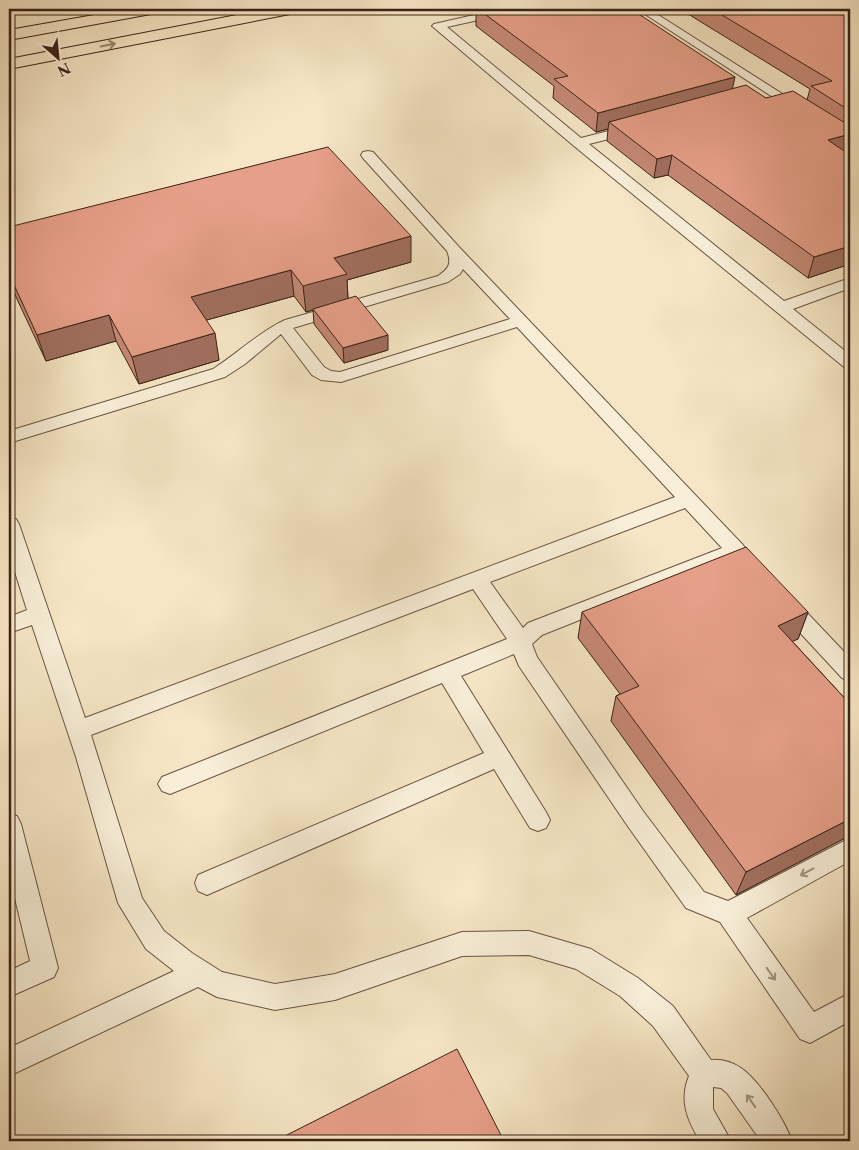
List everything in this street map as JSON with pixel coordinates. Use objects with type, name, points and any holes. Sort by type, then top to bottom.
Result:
[{"type":"highway","points":[[9,10],[18,9]]},
{"type":"highway","points":[[9,35],[151,9]]},
{"type":"highway","points":[[9,64],[290,9]]},
{"type":"lane","points":[[515,9],[438,26],[850,363]]},
{"type":"lane","points":[[642,9],[811,116]]},
{"type":"lane","points":[[754,96],[771,91]]},
{"type":"lane","points":[[579,143],[645,125]]},
{"type":"lane","points":[[368,155],[454,250],[756,572]]},
{"type":"lane","points":[[9,437],[219,373],[239,360],[260,340],[284,327],[443,279],[455,271],[458,261],[454,250]]},
{"type":"lane","points":[[782,307],[850,283]]},
{"type":"lane","points":[[284,327],[318,371],[327,376],[341,376],[521,321]]},
{"type":"lane","points":[[78,730],[688,499]]},
{"type":"lane","points":[[9,524],[78,730],[131,903],[155,940],[183,962],[217,984],[275,997],[335,988],[462,944],[528,943],[582,958],[629,987],[663,1016],[704,1074]]},
{"type":"lane","points":[[170,784],[521,642],[535,629],[736,550]]},
{"type":"lane","points":[[477,579],[521,642],[527,660],[635,818],[695,900],[728,914],[810,1029],[850,1006]]},
{"type":"lane","points":[[776,593],[850,672]]},
{"type":"lane","points":[[9,625],[39,614]]},
{"type":"lane","points":[[447,672],[538,820]]},
{"type":"lane","points":[[207,883],[499,757]]},
{"type":"lane","points":[[9,824],[44,968],[9,984]]},
{"type":"lane","points":[[728,914],[850,849]]},
{"type":"lane","points":[[9,1062],[199,973]]},
{"type":"lane","points":[[704,1074],[717,1073],[730,1077],[740,1085],[778,1141]]},
{"type":"lane","points":[[704,1074],[698,1086],[696,1099],[703,1120],[716,1141]]},
{"type":"building","points":[[478,9],[631,9],[735,77],[598,113],[554,79],[568,76]]},
{"type":"building","points":[[712,9],[850,9],[850,111],[811,86],[832,81]]},
{"type":"building","points":[[746,85],[766,98],[793,91],[850,126],[850,134],[828,140],[850,155],[850,246],[814,257],[672,155],[657,159],[609,122]]},
{"type":"building","points":[[328,147],[411,236],[334,258],[347,274],[303,286],[291,270],[191,297],[215,333],[132,357],[109,315],[37,335],[9,274],[9,227]]},
{"type":"building","points":[[356,296],[388,335],[343,348],[313,309]]},
{"type":"building","points":[[746,547],[808,612],[778,626],[850,704],[850,819],[746,872],[616,696],[639,686],[582,612]]},
{"type":"building","points":[[457,1049],[504,1141],[275,1141]]}]
